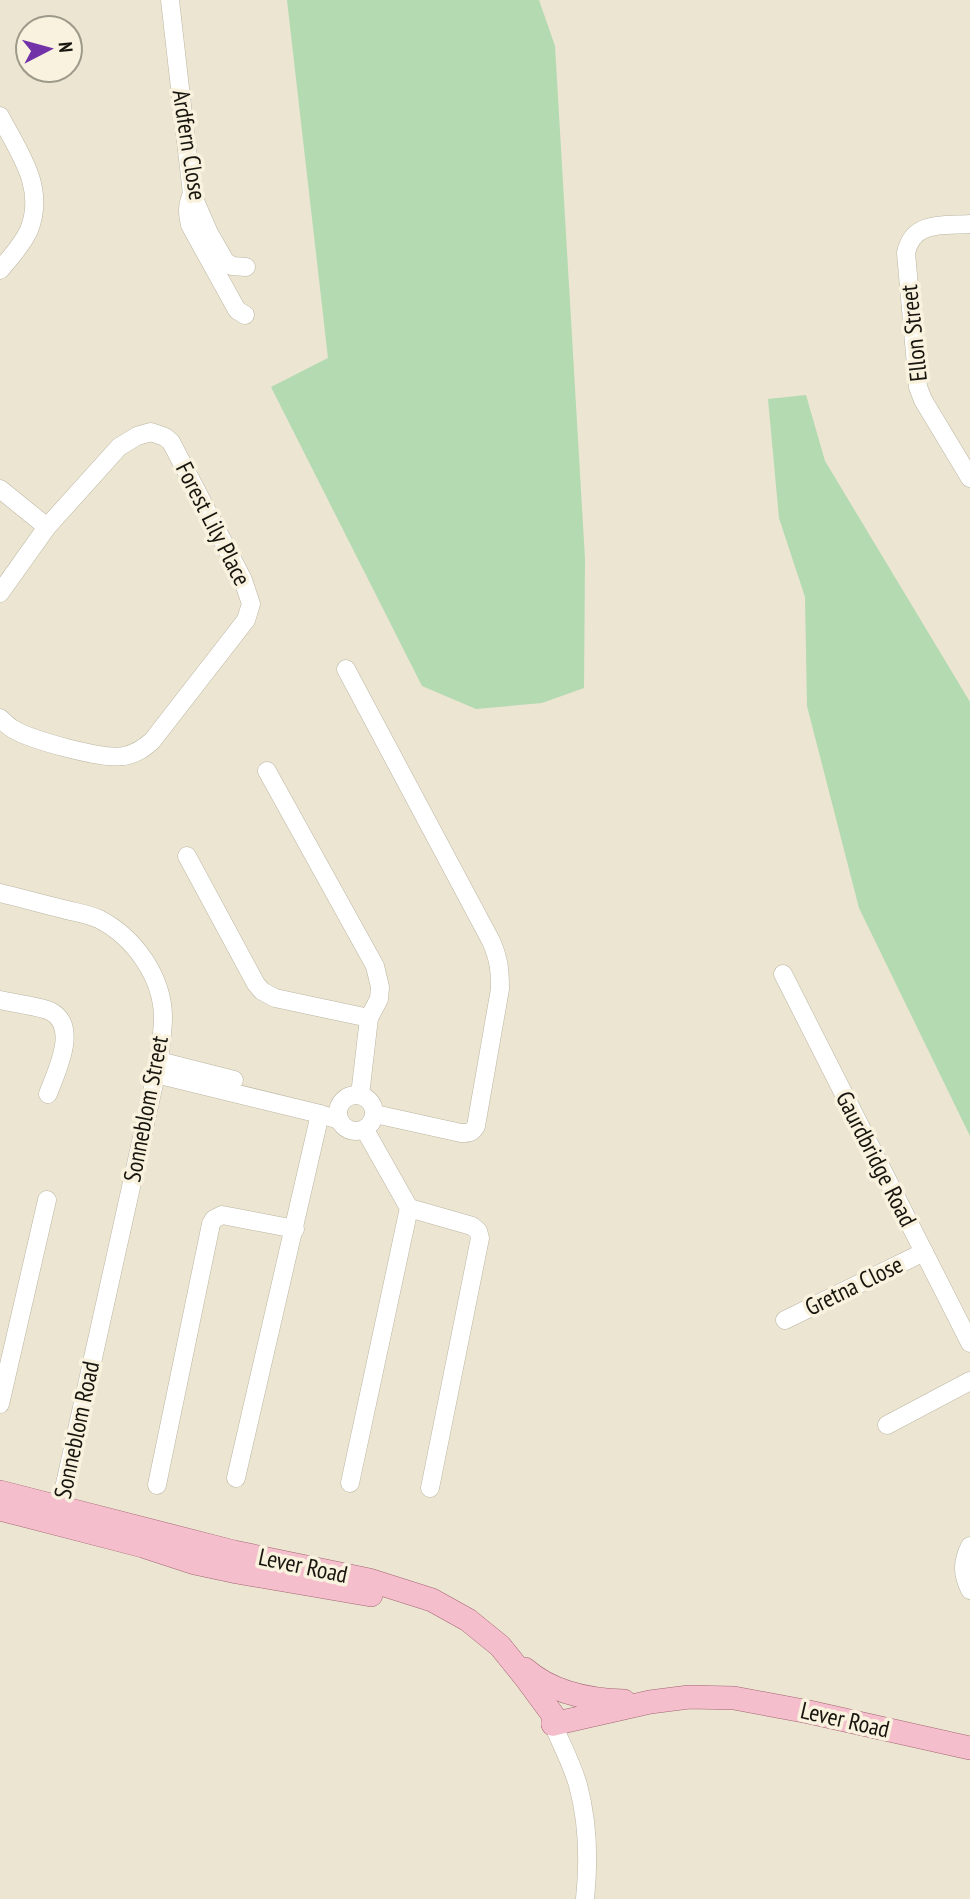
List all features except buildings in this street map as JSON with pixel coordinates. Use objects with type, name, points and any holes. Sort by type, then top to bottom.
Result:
[{"type":"main road","name":"Lever Road","points":[[0,1492],[195,1563],[372,1595],[426,1611],[449,1621],[487,1650],[520,1681],[546,1719],[553,1724],[650,1702],[689,1697],[734,1699],[810,1712],[970,1748]]},
{"type":"main road","name":"Lever Road","points":[[0,1509],[58,1515],[369,1580],[432,1600],[455,1611],[500,1646],[553,1715],[553,1724]]},
{"type":"main road","points":[[500,1646],[534,1677],[558,1689],[603,1700],[650,1702]]},
{"type":"street","name":"Ardfern Close","points":[[170,0],[192,194],[225,261],[232,266],[246,267]]},
{"type":"street","points":[[0,116],[32,179],[36,196],[28,232],[0,270]]},
{"type":"street","points":[[192,194],[187,205],[190,225],[237,310],[245,315]]},
{"type":"street","name":"Ellon Street","points":[[970,224],[934,227],[917,232],[906,253],[917,382],[923,400],[970,478]]},
{"type":"street","name":"Forest Lily Place","points":[[0,593],[47,527],[119,447],[137,436],[151,432],[171,442],[243,580],[251,604],[246,620],[152,741],[135,753],[110,757],[60,745],[14,730],[0,718]]},
{"type":"street","points":[[0,489],[47,527]]},
{"type":"street","points":[[346,669],[491,941],[500,969],[500,989],[474,1130],[471,1133],[461,1133],[375,1114]]},
{"type":"street","points":[[267,771],[375,966],[380,987],[379,999],[369,1018],[359,1095]]},
{"type":"street","points":[[187,856],[262,991],[275,998],[369,1018]]},
{"type":"street","name":"Sonneblom Street","points":[[0,893],[97,918],[133,946],[150,970],[160,996],[163,1017],[157,1067],[98,1337]]},
{"type":"street","name":"Gaurdbridge Road","points":[[783,974],[970,1343]]},
{"type":"street","points":[[0,1000],[51,1012],[60,1020],[65,1037],[64,1050],[48,1094]]},
{"type":"street","points":[[157,1067],[339,1113]]},
{"type":"street","points":[[222,1083],[320,1114],[339,1113]]},
{"type":"street","points":[[359,1095],[370,1102],[375,1114],[370,1126],[359,1132],[347,1130],[339,1113],[342,1101],[347,1097],[359,1095]]},
{"type":"street","points":[[236,1478],[320,1114]]},
{"type":"street","points":[[350,1483],[409,1208],[365,1130]]},
{"type":"street","points":[[0,1404],[47,1200]]},
{"type":"street","points":[[409,1208],[472,1226],[478,1231],[480,1238],[429,1488]]},
{"type":"street","points":[[157,1485],[211,1224],[222,1215],[295,1229]]},
{"type":"street","name":"Gretna Close","points":[[785,1320],[924,1252]]},
{"type":"street","name":"Sonneblom Road","points":[[58,1515],[98,1337]]},
{"type":"street","points":[[887,1425],[970,1381]]},
{"type":"street","points":[[970,1546],[963,1568],[970,1590]]},
{"type":"street","name":"Lever Road","points":[[553,1724],[578,1784],[588,1857],[585,1899]]},
{"type":"green space","points":[[287,0],[539,0],[555,46],[585,559],[584,688],[542,703],[476,709],[422,686],[271,387],[328,358]]},
{"type":"green space","points":[[806,395],[825,461],[970,702],[970,1136],[859,908],[807,706],[805,597],[779,518],[768,399]]}]
